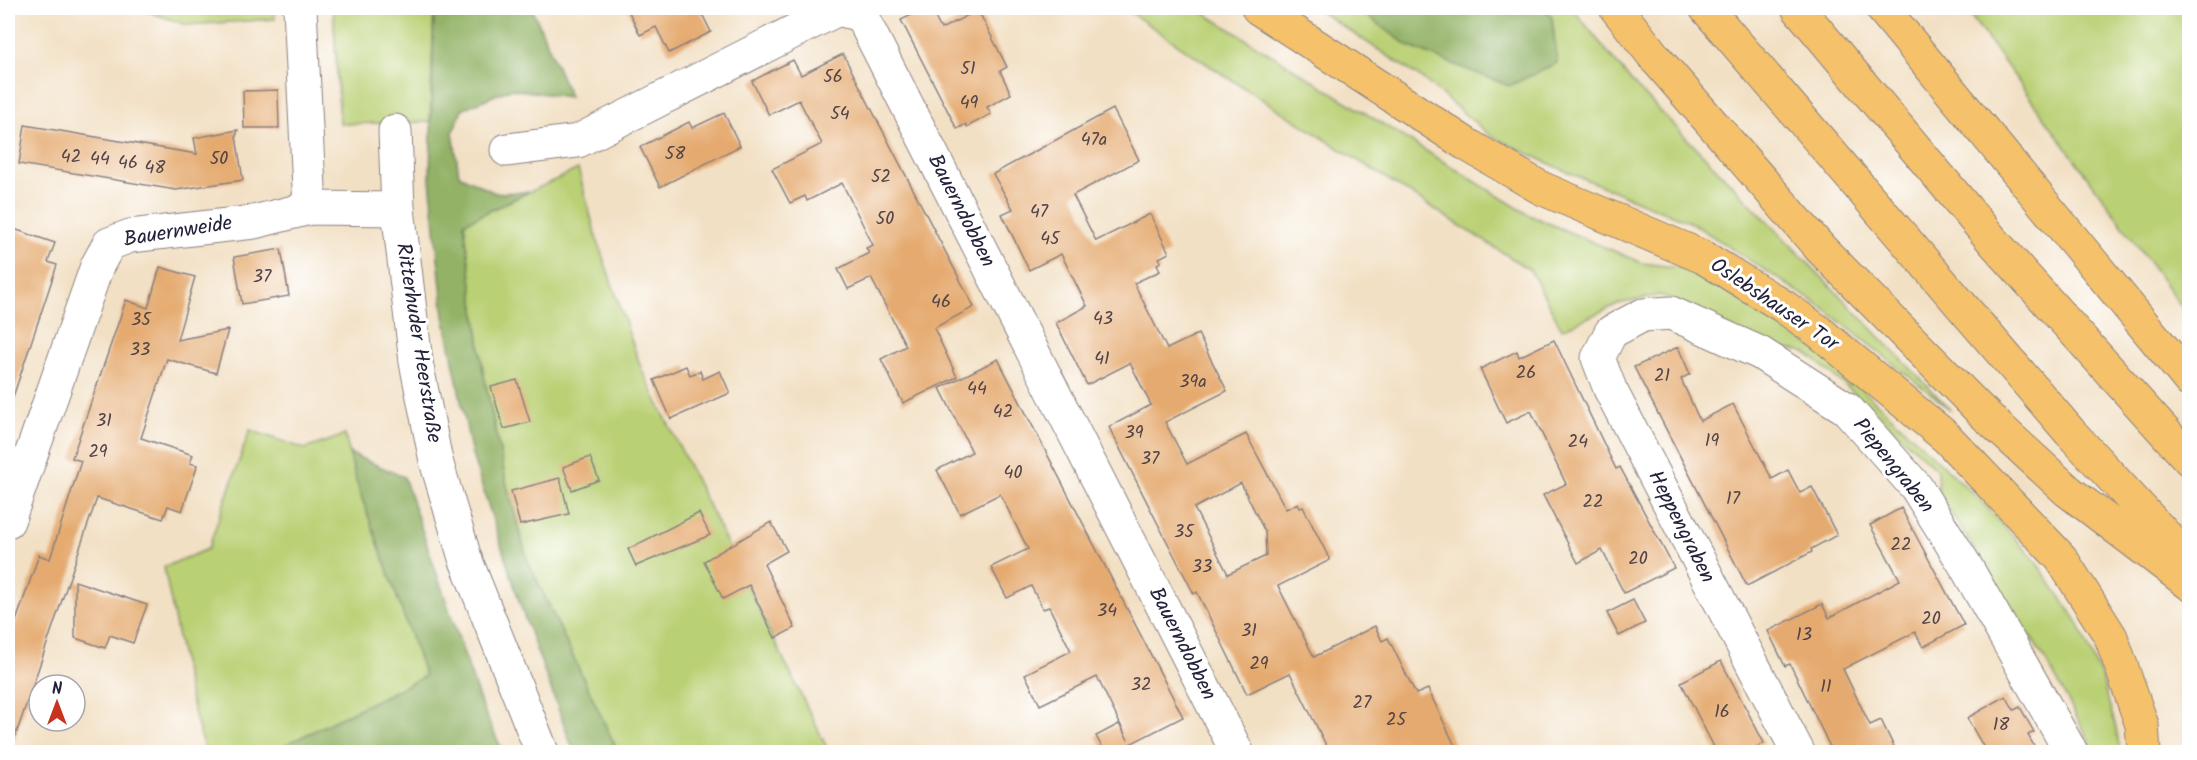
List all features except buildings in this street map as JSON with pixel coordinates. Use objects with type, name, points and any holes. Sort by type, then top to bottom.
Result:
[{"type":"highway","name":"Oslebshauser Tor","points":[[1258,8],[1466,144],[1541,188],[1703,257],[1783,306],[1818,331],[1946,437],[2061,558],[2111,637],[2142,725],[2144,753]]},
{"type":"highway","points":[[1616,8],[1821,249],[1972,402],[2068,491],[2190,584]]},
{"type":"highway","points":[[1706,8],[2070,432],[2190,562]]},
{"type":"highway","points":[[1798,8],[1993,241],[2190,460]]},
{"type":"highway","points":[[1882,8],[2190,381]]},
{"type":"street","points":[[300,8],[310,208]]},
{"type":"street","name":"Bauerndobben","points":[[507,150],[578,141],[838,9],[861,15],[1238,753]]},
{"type":"street","name":"Ritterhuder Heerstraße","points":[[395,131],[398,209],[416,362],[436,461],[465,558],[542,753]]},
{"type":"street","name":"Bauernweide","points":[[8,521],[97,266],[110,244],[130,236],[254,222],[310,208],[398,209]]},
{"type":"street","name":"Piepengraben","points":[[1644,315],[1671,312],[1760,353],[1847,409],[1922,497],[1965,565],[2071,753]]},
{"type":"street","name":"Heppengraben","points":[[1644,315],[1611,332],[1598,358],[1616,399],[1798,753]]},
{"type":"green space","points":[[137,8],[274,8],[275,19],[187,25]]},
{"type":"green space","points":[[333,8],[434,8],[430,122],[340,124]]},
{"type":"green space","points":[[434,8],[532,8],[570,97],[510,89],[462,109],[453,132],[459,175],[495,193],[528,192],[464,223],[483,371],[507,486],[527,559],[618,752],[574,752],[524,616],[472,455],[444,316],[430,179]]},
{"type":"green space","points":[[1124,8],[1196,8],[1529,215],[1642,263],[1689,269],[1780,324],[1830,359],[1978,498],[2034,559],[2077,621],[2102,679],[2116,728],[2120,752],[2095,752],[2050,667],[1938,493],[1937,470],[1871,407],[1805,352],[1761,345],[1685,305],[1660,295],[1618,304],[1562,329],[1530,270],[1210,66]]},
{"type":"green space","points":[[1315,8],[1572,8],[1631,81],[1951,410],[1822,307],[1692,223],[1563,170],[1491,136],[1423,79]]},
{"type":"green space","points":[[1356,8],[1543,8],[1552,16],[1557,63],[1509,86],[1410,47]]},
{"type":"green space","points":[[1965,8],[2189,8],[2189,317]]},
{"type":"green space","points":[[578,169],[597,240],[641,368],[829,752],[618,752],[527,559],[507,486],[483,371],[464,223]]},
{"type":"green space","points":[[250,430],[305,449],[345,435],[358,487],[426,677],[271,752],[205,752],[189,693],[164,567],[208,549]]},
{"type":"green space","points":[[349,453],[404,477],[481,704],[503,752],[271,752],[425,676],[358,487]]}]
